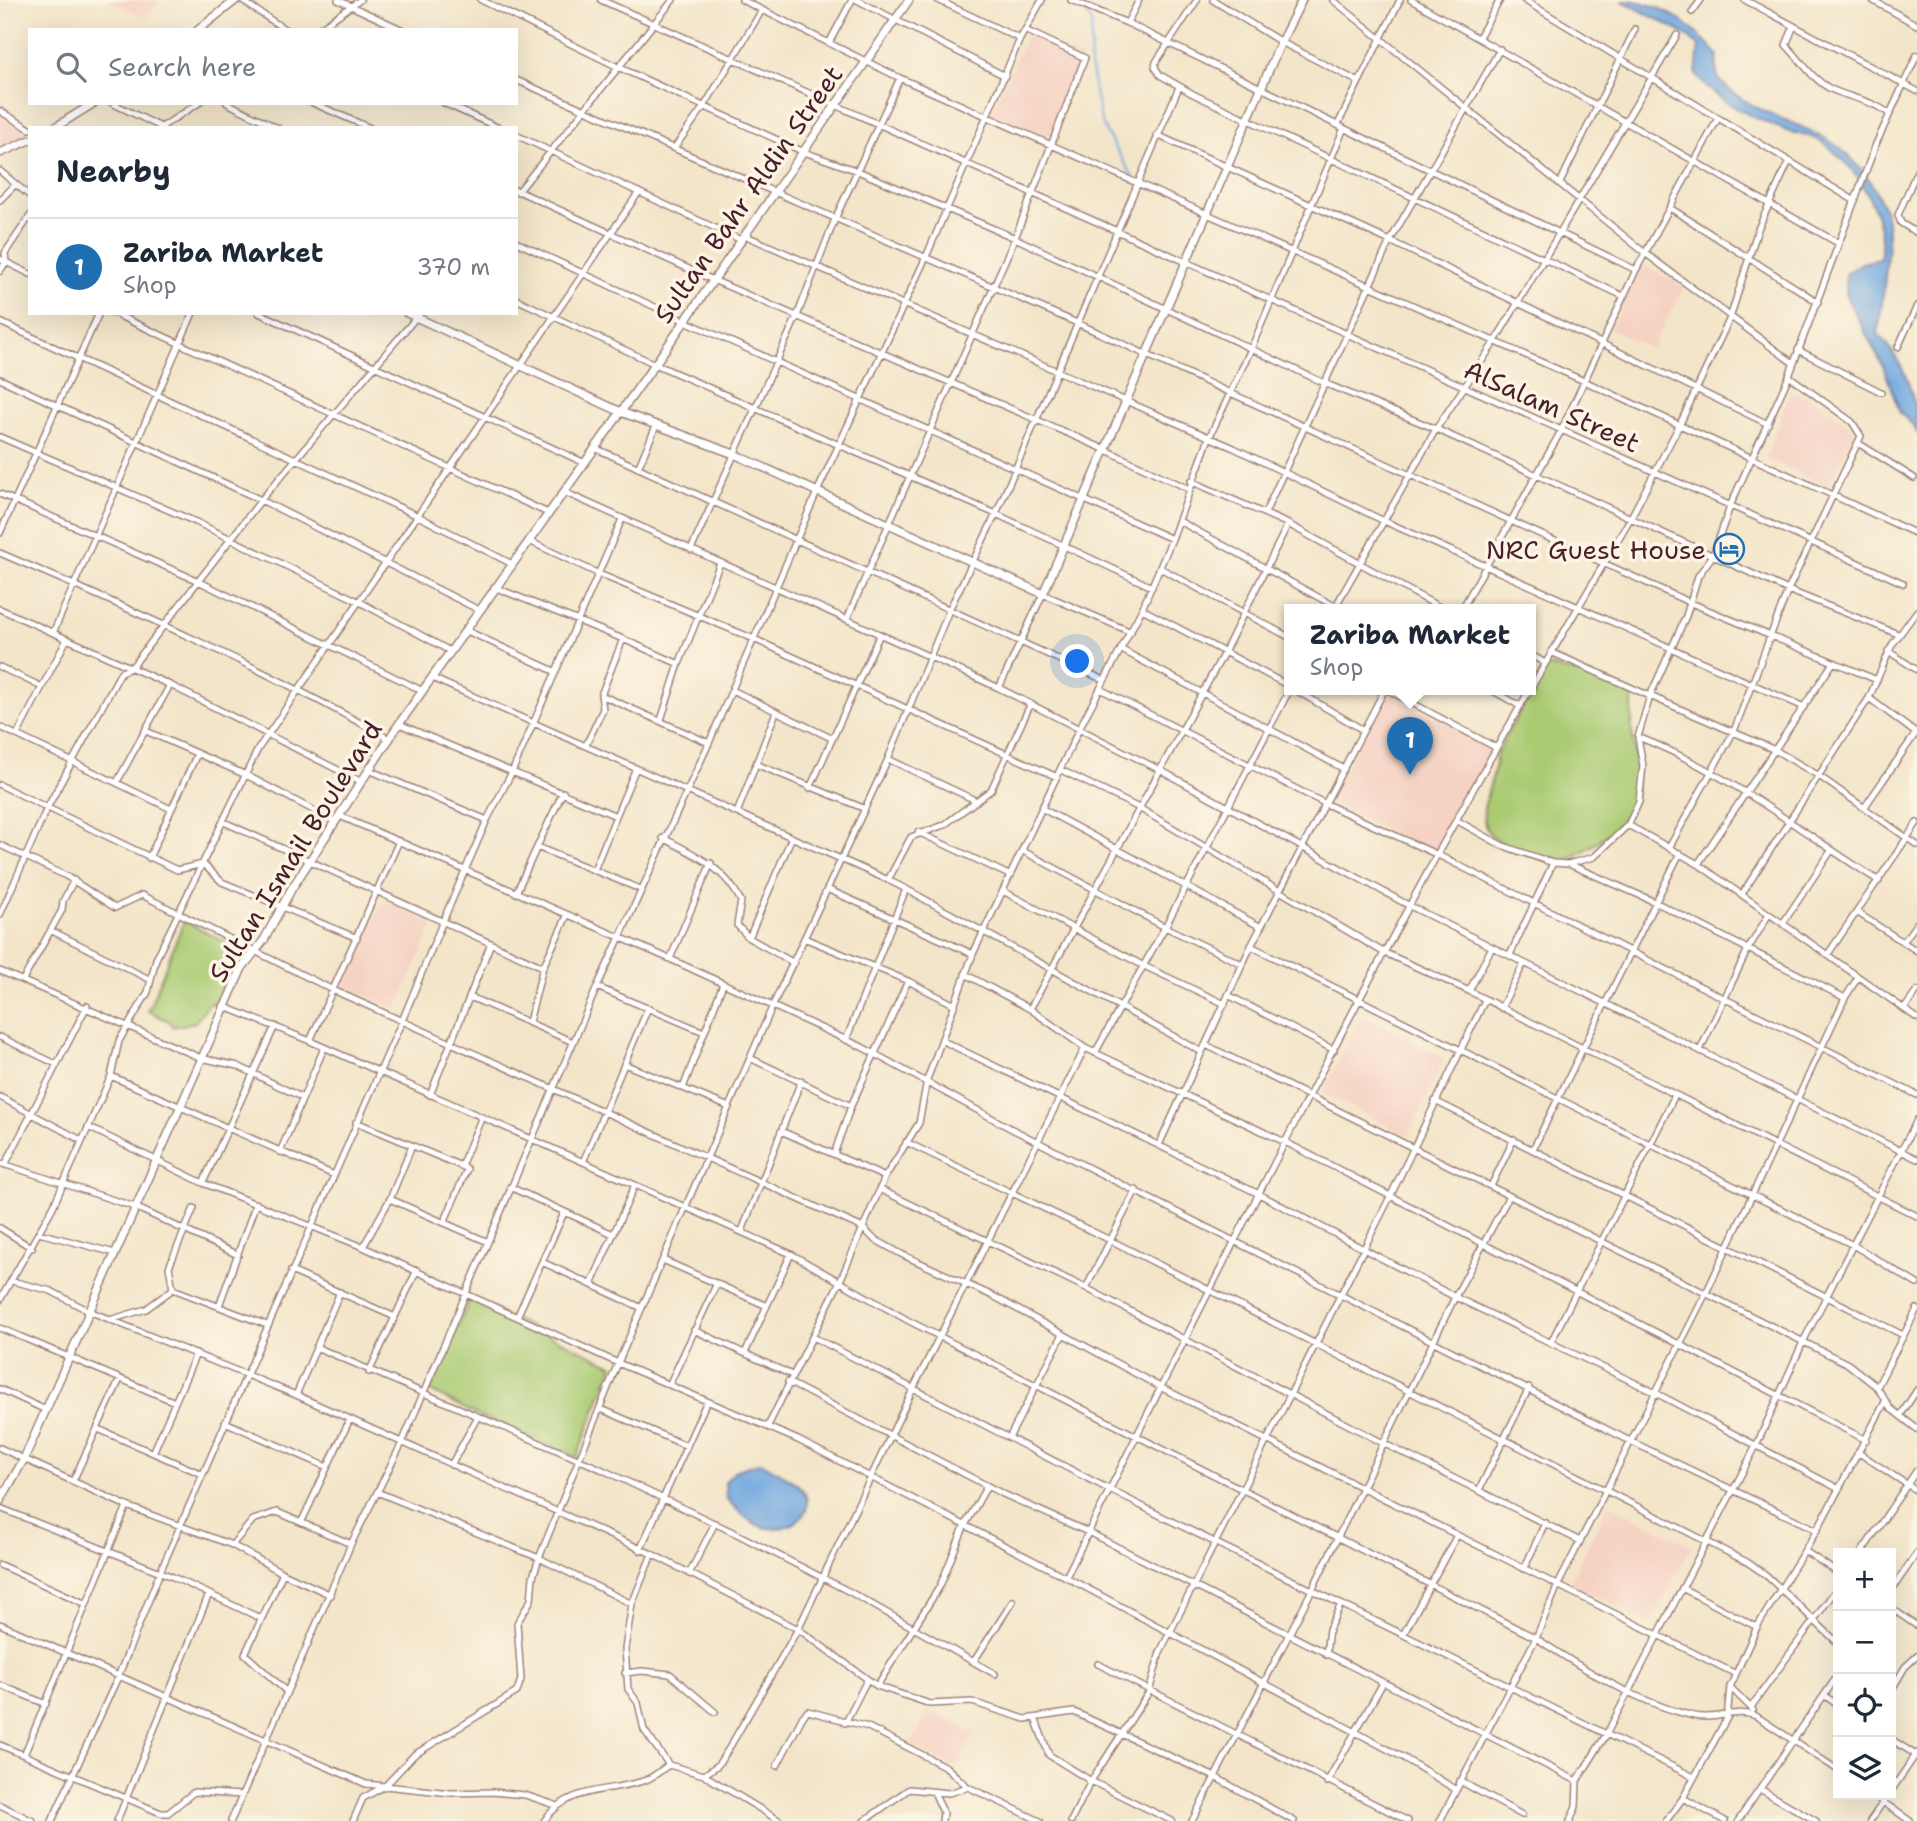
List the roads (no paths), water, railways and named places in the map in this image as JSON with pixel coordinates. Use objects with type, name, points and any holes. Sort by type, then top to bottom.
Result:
[{"type":"street","points":[[201,28],[239,0],[283,28]]},
{"type":"street","points":[[338,0],[399,28]]},
{"type":"street","points":[[320,28],[360,0]]},
{"type":"street","points":[[481,0],[618,67],[705,104],[804,152],[858,171],[1015,238],[1324,383],[1537,474],[1788,590],[1898,634]]},
{"type":"street","name":"AlSalam Street","points":[[601,0],[1903,583]]},
{"type":"street","points":[[518,191],[586,111],[673,0]]},
{"type":"street","points":[[742,0],[900,78],[1494,343],[1584,380],[1917,534]]},
{"type":"street","points":[[829,43],[854,0],[1005,76]]},
{"type":"street","name":"Sultan Bahr Aldin Street","points":[[621,412],[743,238],[772,192],[804,152],[909,0]]},
{"type":"street","points":[[938,0],[1020,39]]},
{"type":"street","points":[[231,1821],[351,1544],[402,1443],[530,1139],[640,889],[709,743],[817,492],[883,353],[1020,39],[1042,0]]},
{"type":"street","points":[[1071,0],[1127,23],[1636,270]]},
{"type":"street","points":[[1127,23],[1139,0]]},
{"type":"street","points":[[1197,0],[1155,66],[1160,75],[1179,87],[1413,199],[1623,296]]},
{"type":"street","points":[[1213,0],[1281,42],[1359,82]]},
{"type":"street","points":[[999,688],[1065,545],[1227,166],[1302,0]]},
{"type":"street","points":[[1334,0],[1645,253],[1793,363]]},
{"type":"street","points":[[768,1426],[840,1281],[879,1189],[919,1123],[927,1080],[973,954],[1079,729],[1122,650],[1152,587],[1179,521],[1191,481],[1272,300],[1331,158],[1359,82],[1400,0]]},
{"type":"street","points":[[1411,0],[1500,48],[1838,243]]},
{"type":"street","points":[[1479,37],[1500,0]]},
{"type":"street","points":[[1524,0],[1653,76],[1717,120],[1855,201]]},
{"type":"street","points":[[1692,12],[1701,0]]},
{"type":"street","points":[[1745,0],[1917,91]]},
{"type":"street","points":[[1872,0],[1917,25]]},
{"type":"street","points":[[675,147],[705,104],[762,10]]},
{"type":"street","points":[[1794,26],[1786,45],[1814,77],[1830,89],[1867,100],[1890,114]]},
{"type":"street","points":[[1560,183],[1635,29]]},
{"type":"street","points":[[847,619],[887,523],[1015,238],[1085,58],[1025,30]]},
{"type":"street","points":[[1338,604],[1436,429],[1494,343],[1677,35]]},
{"type":"street","points":[[1265,513],[1306,429],[1324,383],[1390,241],[1500,48]]},
{"type":"street","points":[[1456,820],[1501,845],[1553,863],[1568,864],[1594,857],[1628,825],[1639,802],[1642,782],[1638,737],[1650,696],[1691,603],[1698,576],[1713,555],[1731,504],[1789,376],[1838,243],[1917,55]]},
{"type":"street","points":[[691,550],[797,316],[835,219],[900,78]]},
{"type":"street","points":[[518,81],[1077,323],[1691,603],[1877,680]]},
{"type":"street","points":[[353,1821],[363,1798],[385,1786],[430,1743],[517,1692],[521,1679],[517,1623],[531,1600],[533,1577],[618,1363],[688,1208],[773,1005],[888,759],[950,608],[996,514],[1136,182],[1179,87]]},
{"type":"street","points":[[57,126],[91,105]]},
{"type":"street","points":[[116,105],[159,126]]},
{"type":"street","points":[[163,126],[196,105]]},
{"type":"street","points":[[231,105],[274,126]]},
{"type":"street","points":[[318,105],[365,126]]},
{"type":"street","points":[[448,105],[495,126]]},
{"type":"street","points":[[0,111],[28,128]]},
{"type":"street","points":[[1465,604],[1561,431],[1636,270],[1717,120]]},
{"type":"street","points":[[1157,135],[1390,241],[1768,424]]},
{"type":"street","points":[[518,136],[743,238],[1057,370],[1384,521],[1804,707]]},
{"type":"street","points":[[0,153],[28,141]]},
{"type":"street","points":[[1536,678],[1630,519],[1680,424],[1730,318],[1768,203],[1789,161]]},
{"type":"street","points":[[0,171],[28,195]]},
{"type":"street","points":[[1917,171],[1898,215],[1901,223],[1917,233]]},
{"type":"street","points":[[0,200],[15,185]]},
{"type":"street","points":[[518,192],[1104,449],[1189,489]]},
{"type":"street","points":[[0,1300],[32,1248],[63,1184],[111,1076],[119,1041],[130,1027],[148,992],[156,959],[268,734],[383,562],[639,192]]},
{"type":"street","points":[[1670,208],[1818,302]]},
{"type":"street","points":[[0,271],[5,253],[28,219]]},
{"type":"street","points":[[518,243],[685,321],[1085,497],[1172,539]]},
{"type":"street","points":[[3,260],[28,273]]},
{"type":"street","points":[[518,300],[655,365],[996,514],[1152,587]]},
{"type":"street","points":[[1898,347],[1914,319],[1917,306]]},
{"type":"street","points":[[0,533],[98,315]]},
{"type":"street","points":[[117,315],[548,513]]},
{"type":"street","points":[[52,632],[118,489],[192,315]]},
{"type":"street","points":[[263,315],[584,463]]},
{"type":"street","points":[[0,915],[28,858],[47,808],[121,672],[131,668],[196,580],[261,500],[418,315],[519,366],[621,412],[734,454],[1131,632]]},
{"type":"street","points":[[0,323],[416,515],[512,564]]},
{"type":"street","points":[[1798,350],[1881,392]]},
{"type":"street","points":[[1670,846],[1734,732],[1788,590],[1858,443],[1860,432],[1852,422],[1789,376]]},
{"type":"street","points":[[0,379],[261,500],[479,610]]},
{"type":"street","name":"Sultan Ismail Boulevard","points":[[0,1501],[13,1483],[24,1459],[242,968],[256,951],[280,908],[399,724],[621,412]]},
{"type":"street","points":[[638,468],[656,426]]},
{"type":"street","points":[[0,437],[230,539],[358,601],[450,651]]},
{"type":"street","points":[[1858,443],[1914,478]]},
{"type":"street","points":[[595,448],[795,542],[950,608],[1104,680]]},
{"type":"street","points":[[1191,481],[1288,524],[1433,604]]},
{"type":"street","points":[[564,492],[999,688],[1160,770],[1408,905],[1917,1159]]},
{"type":"street","points":[[0,494],[196,580],[423,691]]},
{"type":"street","points":[[52,1821],[118,1677],[202,1474],[402,1021],[465,870],[513,770],[622,519]]},
{"type":"street","points":[[1179,521],[1329,604]]},
{"type":"street","points":[[1030,1009],[1225,651],[1288,524]]},
{"type":"street","points":[[529,541],[599,574],[754,639],[1057,777]]},
{"type":"street","points":[[0,553],[165,624],[230,658],[300,689],[389,740]]},
{"type":"street","points":[[661,720],[679,664],[720,563]]},
{"type":"street","points":[[1160,568],[1284,635]]},
{"type":"street","points":[[494,587],[577,618],[679,664]]},
{"type":"street","points":[[0,609],[170,685],[362,782]]},
{"type":"street","points":[[1142,609],[1284,684]]},
{"type":"street","points":[[1742,894],[1868,698],[1888,651],[1917,611]]},
{"type":"street","points":[[465,630],[554,671]]},
{"type":"street","points":[[810,788],[880,634]]},
{"type":"street","points":[[17,735],[67,639]]},
{"type":"street","points":[[586,745],[603,709],[601,695],[624,639]]},
{"type":"street","points":[[1122,650],[1343,769]]},
{"type":"street","points":[[1888,651],[1917,670]]},
{"type":"street","points":[[1551,652],[1774,750],[1819,776],[1917,845]]},
{"type":"street","points":[[1536,658],[1545,663]]},
{"type":"street","points":[[1699,864],[1833,663]]},
{"type":"street","points":[[0,667],[42,687]]},
{"type":"street","points":[[432,678],[686,789],[790,839],[888,880],[984,930],[1202,1052]]},
{"type":"street","points":[[117,782],[170,685]]},
{"type":"street","points":[[1100,689],[1326,804],[1438,855],[1724,1001],[1917,1095]]},
{"type":"street","points":[[732,690],[831,738]]},
{"type":"street","points":[[601,695],[709,743]]},
{"type":"street","points":[[1095,1053],[1165,928],[1287,695]]},
{"type":"street","points":[[1303,695],[1363,730]]},
{"type":"street","points":[[1159,1145],[1242,964],[1383,695]]},
{"type":"street","points":[[1397,695],[1496,747]]},
{"type":"street","points":[[1501,695],[1520,706]]},
{"type":"street","points":[[1066,1577],[1186,1341],[1208,1290],[1287,1143],[1383,952],[1526,695]]},
{"type":"street","points":[[1864,808],[1917,734],[1868,698]]},
{"type":"street","points":[[888,880],[906,844],[918,832],[944,824],[991,790],[1030,705]]},
{"type":"street","points":[[737,813],[758,765],[776,712]]},
{"type":"street","points":[[399,724],[513,770],[616,816]]},
{"type":"street","points":[[0,727],[171,809]]},
{"type":"street","points":[[146,731],[338,819],[399,841],[670,959],[876,1054],[927,1080],[954,1099],[1630,1441],[1817,1530]]},
{"type":"street","points":[[1638,737],[1674,751],[1713,772],[1790,820],[1879,881]]},
{"type":"street","points":[[149,858],[197,754]]},
{"type":"street","points":[[888,759],[977,801]]},
{"type":"street","points":[[758,765],[863,808]]},
{"type":"street","points":[[594,870],[636,768]]},
{"type":"street","points":[[369,770],[487,820]]},
{"type":"street","points":[[1061,770],[1139,808],[1383,952],[1469,991],[1917,1216]]},
{"type":"street","points":[[0,785],[177,870],[203,864]]},
{"type":"street","points":[[516,893],[563,792]]},
{"type":"street","points":[[1043,809],[1261,927]]},
{"type":"street","points":[[224,822],[309,863],[543,967]]},
{"type":"street","points":[[1828,954],[1917,823]]},
{"type":"street","points":[[1628,825],[1699,864],[1917,1018]]},
{"type":"street","points":[[918,832],[1011,876]]},
{"type":"street","points":[[663,838],[711,863],[729,879],[741,901],[737,925],[749,939],[794,962]]},
{"type":"street","points":[[749,939],[790,839]]},
{"type":"street","points":[[310,1041],[399,841]]},
{"type":"street","points":[[0,845],[74,880],[115,908],[142,895],[333,990],[863,1228],[874,1239],[903,1255],[968,1285],[1162,1388],[1362,1487],[1456,1537],[1736,1674]]},
{"type":"street","points":[[537,847],[640,889]]},
{"type":"street","points":[[1783,923],[1831,850]]},
{"type":"street","points":[[1023,851],[1165,928],[1242,964]]},
{"type":"street","points":[[1533,1149],[1680,853]]},
{"type":"street","points":[[670,959],[711,863]]},
{"type":"street","points":[[1510,956],[1553,863]]},
{"type":"street","points":[[203,864],[222,882],[280,908],[357,937]]},
{"type":"street","points":[[1568,864],[1655,902],[1747,951],[1845,998]]},
{"type":"street","points":[[23,980],[52,931],[74,880]]},
{"type":"street","points":[[827,889],[973,954]]},
{"type":"street","points":[[846,1040],[906,890]]},
{"type":"street","points":[[1003,891],[1144,966],[1225,1004]]},
{"type":"street","points":[[1858,913],[1917,951]]},
{"type":"street","points":[[1700,1050],[1747,951],[1769,914]]},
{"type":"street","points":[[529,1022],[543,967],[567,916]]},
{"type":"street","points":[[1904,942],[1917,923]]},
{"type":"street","points":[[52,931],[149,979]]},
{"type":"street","points":[[804,938],[908,981],[955,1005]]},
{"type":"street","points":[[430,1095],[491,943]]},
{"type":"street","points":[[1251,946],[1361,998],[1853,1245],[1917,1284]]},
{"type":"street","points":[[1469,991],[1492,947]]},
{"type":"street","points":[[1501,1008],[1524,963]]},
{"type":"street","points":[[0,971],[87,1006],[201,1058],[239,1066],[252,1075],[303,1098]]},
{"type":"street","points":[[965,974],[1030,1009],[1085,1048],[1287,1143],[1678,1346],[1779,1394],[1866,1440]]},
{"type":"street","points":[[1440,1821],[1536,1638],[1558,1585],[1729,1247],[1845,998],[1858,977]]},
{"type":"street","points":[[834,1154],[851,1106],[908,981]]},
{"type":"street","points":[[683,1088],[723,984]]},
{"type":"street","points":[[597,986],[704,1032]]},
{"type":"street","points":[[1904,1009],[1917,991]]},
{"type":"street","points":[[1228,995],[1334,1050]]},
{"type":"street","points":[[470,997],[573,1042]]},
{"type":"street","points":[[1071,1821],[1091,1781],[1149,1692],[1160,1652],[1168,1635],[1390,1197],[1485,1000]]},
{"type":"street","points":[[87,1006],[2,1164],[135,1206],[238,1255]]},
{"type":"street","points":[[223,1006],[310,1041],[791,1254],[869,1300],[1536,1638],[1584,1668],[1629,1691],[1690,1715],[1727,1718],[1741,1712],[1756,1716],[1833,1766]]},
{"type":"street","points":[[583,1162],[648,1008]]},
{"type":"street","points":[[203,1183],[275,1026]]},
{"type":"street","points":[[0,1037],[56,1064]]},
{"type":"street","points":[[943,1041],[1259,1194],[1455,1297],[1654,1392],[1839,1489]]},
{"type":"street","points":[[1206,1045],[1848,1364],[1877,1387],[1885,1402],[1917,1429]]},
{"type":"street","points":[[280,1152],[324,1048]]},
{"type":"street","points":[[705,1775],[718,1765],[728,1750],[797,1629],[914,1387],[968,1285],[1085,1048]]},
{"type":"street","points":[[750,1058],[851,1106]]},
{"type":"street","points":[[624,1064],[729,1107]]},
{"type":"street","points":[[111,1076],[334,1175]]},
{"type":"street","points":[[742,1231],[801,1081]]},
{"type":"street","points":[[1551,1342],[1675,1095]]},
{"type":"street","points":[[0,1097],[81,1140]]},
{"type":"street","points":[[1435,1101],[1903,1335]]},
{"type":"street","points":[[461,1166],[481,1119]]},
{"type":"street","points":[[1570,1821],[1576,1807],[1577,1781],[1606,1735],[1733,1490],[1803,1342],[1917,1121]]},
{"type":"street","points":[[356,1122],[467,1168],[444,1223]]},
{"type":"street","points":[[88,1127],[203,1183],[311,1224],[618,1363],[768,1426],[1066,1577],[1168,1635],[1355,1732],[1455,1789]]},
{"type":"street","points":[[782,1131],[885,1177]]},
{"type":"street","points":[[1491,1186],[1514,1139]]},
{"type":"street","points":[[906,1142],[1111,1240],[1409,1393],[1504,1437],[1757,1568],[1833,1638]]},
{"type":"street","points":[[363,1247],[390,1199],[412,1146]]},
{"type":"street","points":[[591,1285],[635,1185]]},
{"type":"street","points":[[510,1186],[612,1234]]},
{"type":"street","points":[[879,1189],[1086,1288],[1289,1395],[1580,1541]]},
{"type":"street","points":[[1086,1288],[1136,1190]]},
{"type":"street","points":[[1192,1821],[1234,1735],[1312,1590],[1455,1297],[1509,1196]]},
{"type":"street","points":[[390,1199],[488,1242]]},
{"type":"street","points":[[219,1306],[256,1203]]},
{"type":"street","points":[[173,1289],[169,1267],[194,1208]]},
{"type":"street","points":[[517,1317],[564,1213]]},
{"type":"street","points":[[0,1228],[32,1248]]},
{"type":"street","points":[[39,1233],[115,1253]]},
{"type":"street","points":[[745,1353],[791,1254]]},
{"type":"street","points":[[663,1260],[767,1306]]},
{"type":"street","points":[[542,1262],[642,1308]]},
{"type":"street","points":[[369,1372],[417,1270]]},
{"type":"street","points":[[291,1271],[395,1317]]},
{"type":"street","points":[[0,1282],[51,1291],[89,1311],[296,1395],[652,1554],[797,1629],[877,1686],[930,1704],[972,1702],[1025,1719],[1074,1713],[1124,1733],[1215,1777],[1294,1821]]},
{"type":"street","points":[[670,1384],[717,1283]]},
{"type":"street","points":[[173,1289],[267,1325]]},
{"type":"street","points":[[113,1319],[146,1309],[173,1289]]},
{"type":"street","points":[[296,1395],[340,1292]]},
{"type":"street","points":[[1877,1387],[1917,1309]]},
{"type":"street","points":[[0,1328],[175,1402]]},
{"type":"street","points":[[694,1330],[792,1375]]},
{"type":"street","points":[[1009,1437],[1062,1336]]},
{"type":"street","points":[[813,1337],[1340,1605],[1404,1633],[1509,1687],[1576,1716],[1606,1735],[1695,1777]]},
{"type":"street","points":[[316,1347],[581,1461],[715,1523],[821,1577],[995,1674]]},
{"type":"street","points":[[153,1453],[196,1354]]},
{"type":"street","points":[[73,1481],[120,1379]]},
{"type":"street","points":[[788,1382],[893,1434],[987,1486],[1088,1532],[1577,1781]]},
{"type":"street","points":[[1479,1490],[1529,1388]]},
{"type":"street","points":[[0,1389],[46,1410]]},
{"type":"street","points":[[1900,1416],[1917,1390]]},
{"type":"street","points":[[640,1550],[707,1401]]},
{"type":"street","points":[[1666,1821],[1683,1798],[1727,1718],[1730,1687],[1758,1627],[1817,1530],[1885,1402]]},
{"type":"street","points":[[601,1409],[687,1446]]},
{"type":"street","points":[[451,1465],[477,1418]]},
{"type":"street","points":[[302,1521],[349,1419]]},
{"type":"street","points":[[225,1422],[327,1467]]},
{"type":"street","points":[[98,1429],[202,1474]]},
{"type":"street","points":[[0,1448],[127,1506],[232,1545],[331,1595]]},
{"type":"street","points":[[1859,1453],[1917,1491]]},
{"type":"street","points":[[1864,1548],[1917,1470]]},
{"type":"street","points":[[877,1686],[911,1628],[940,1586],[964,1527],[987,1486]]},
{"type":"street","points":[[377,1492],[540,1558],[632,1604]]},
{"type":"street","points":[[24,1755],[127,1506]]},
{"type":"street","points":[[0,1508],[160,1572],[260,1618]]},
{"type":"street","points":[[232,1545],[253,1520],[262,1514],[276,1512],[351,1544]]},
{"type":"street","points":[[689,1574],[715,1523]]},
{"type":"street","points":[[1524,1569],[1545,1523]]},
{"type":"street","points":[[1404,1633],[1456,1537]]},
{"type":"street","points":[[1805,1550],[1833,1570]]},
{"type":"street","points":[[1896,1584],[1917,1553]]},
{"type":"street","points":[[652,1554],[632,1604],[625,1673],[628,1689],[638,1703],[644,1730],[669,1765],[705,1775],[779,1821]]},
{"type":"street","points":[[0,1565],[86,1604]]},
{"type":"street","points":[[283,1573],[245,1654],[286,1691]]},
{"type":"street","points":[[1682,1588],[1758,1627]]},
{"type":"street","points":[[117,1821],[209,1594]]},
{"type":"street","points":[[1751,1707],[1780,1672],[1833,1594]]},
{"type":"street","points":[[974,1661],[1013,1601]]},
{"type":"street","points":[[1326,1655],[1329,1629],[1340,1605]]},
{"type":"street","points":[[1895,1611],[1917,1626]]},
{"type":"street","points":[[0,1624],[366,1784],[451,1793],[525,1795],[555,1805]]},
{"type":"street","points":[[1896,1682],[1905,1667],[1917,1656]]},
{"type":"street","points":[[1098,1664],[1408,1821]]},
{"type":"street","points":[[625,1673],[642,1671],[670,1674],[715,1712]]},
{"type":"street","points":[[845,1723],[867,1680]]},
{"type":"street","points":[[1328,1782],[1383,1683]]},
{"type":"street","points":[[1738,1821],[1833,1683]]},
{"type":"street","points":[[0,1685],[46,1704]]},
{"type":"street","points":[[1730,1687],[1751,1707],[1756,1716]]},
{"type":"street","points":[[1825,1696],[1833,1702]]},
{"type":"street","points":[[777,1766],[808,1711],[845,1723],[863,1725],[946,1767],[968,1787],[1040,1821]]},
{"type":"street","points":[[1035,1718],[1049,1755],[1091,1781],[1172,1821]]},
{"type":"street","points":[[1896,1742],[1916,1754],[1896,1784]]},
{"type":"street","points":[[0,1745],[165,1814],[194,1791],[242,1795]]},
{"type":"street","points":[[544,1821],[555,1805],[590,1791],[649,1779],[669,1765]]},
{"type":"street","points":[[1460,1781],[1522,1815]]},
{"type":"street","points":[[864,1821],[901,1792],[909,1790],[949,1793],[968,1787]]},
{"type":"street","points":[[1759,1789],[1812,1820]]},
{"type":"street","points":[[934,1792],[943,1812],[942,1821]]},
{"type":"street","points":[[1683,1798],[1725,1821]]},
{"type":"street","points":[[1880,1800],[1910,1821]]},
{"type":"street","points":[[1870,1821],[1883,1802]]},
{"type":"street","points":[[0,1805],[33,1821]]},
{"type":"water","points":[[1621,0],[1649,5],[1687,25],[1718,55],[1717,74],[1730,90],[1757,108],[1831,142],[1848,155],[1870,182],[1885,212],[1888,237],[1878,334],[1902,368],[1912,393],[1917,434],[1915,427],[1900,413],[1884,368],[1847,298],[1845,274],[1862,263],[1880,259],[1879,225],[1874,208],[1856,176],[1832,150],[1818,140],[1763,121],[1715,94],[1696,75],[1699,46],[1683,33]]},
{"type":"water","points":[[761,1462],[796,1483],[805,1494],[805,1512],[799,1519],[781,1528],[755,1524],[726,1498],[725,1482],[736,1470]]},
{"type":"waterway","points":[[1066,0],[1082,9],[1092,22],[1090,65],[1100,117],[1105,131],[1133,177]]},
{"type":"place","name":"NRC Guest House","points":[[1729,549]]},
{"type":"place","name":"Zariba Market","points":[[1410,775]]}]
